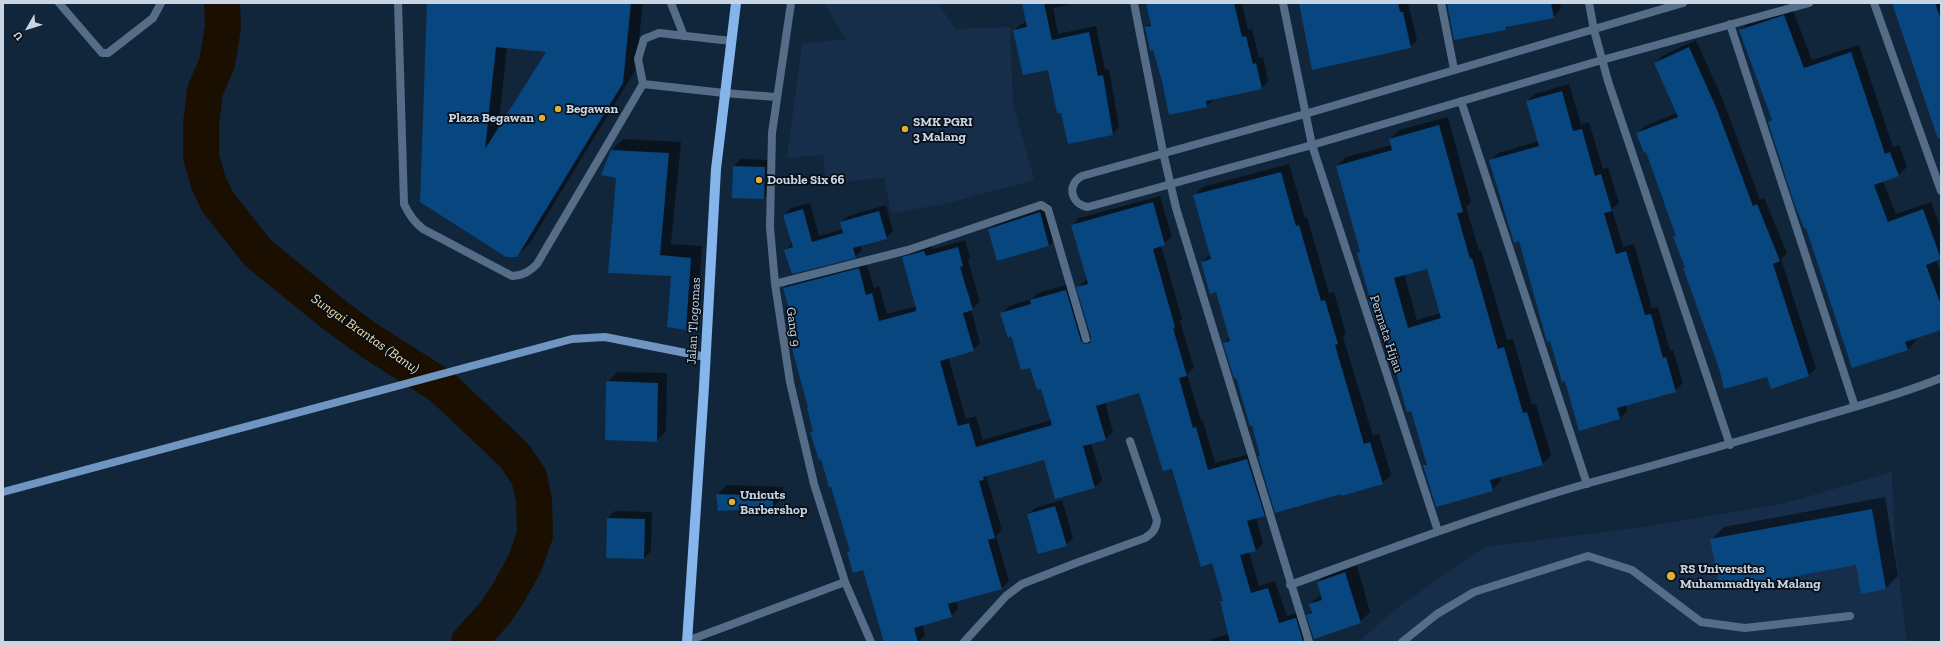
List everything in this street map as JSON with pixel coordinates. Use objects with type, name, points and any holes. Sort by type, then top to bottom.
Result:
[{"type":"main road","name":"Jalan Tlogomas","points":[[687,641],[706,357],[716,168],[724,92],[736,3]]},
{"type":"main road","points":[[3,492],[572,339],[605,337],[706,357]]},
{"type":"street","points":[[59,3],[102,53],[108,53],[152,18],[161,3]]},
{"type":"street","points":[[398,3],[404,204],[413,221],[423,229],[512,276],[522,275],[537,264],[643,84],[638,59],[644,39],[659,33],[731,41]]},
{"type":"street","points":[[671,3],[684,36]]},
{"type":"street","name":"Gang 9","points":[[790,3],[776,97],[770,181],[770,227],[775,284],[783,342],[800,430],[814,484],[845,582],[872,642]]},
{"type":"street","points":[[1134,3],[1163,152],[1181,223],[1290,585],[1309,642]]},
{"type":"street","name":"Permata Hijau","points":[[1283,3],[1312,145],[1438,531]]},
{"type":"street","points":[[1441,3],[1454,69]]},
{"type":"street","points":[[1589,3],[1602,60],[1730,445]]},
{"type":"street","points":[[1683,3],[1305,114],[1163,152],[1082,176],[1073,182],[1073,195],[1079,204],[1088,207],[1312,145],[1602,60],[1809,3]]},
{"type":"street","points":[[1874,3],[1941,191]]},
{"type":"street","points":[[1730,24],[1855,407]]},
{"type":"street","points":[[643,84],[776,97]]},
{"type":"street","points":[[1461,101],[1587,484]]},
{"type":"street","points":[[775,284],[908,250],[1041,205],[1048,209],[1086,338]]},
{"type":"street","points":[[1290,585],[1438,531],[1587,484],[1730,445],[1855,407],[1922,386],[1941,378]]},
{"type":"street","points":[[964,642],[1006,596],[1022,584],[1145,538],[1152,533],[1156,528],[1157,520],[1130,441]]},
{"type":"street","points":[[1402,642],[1437,614],[1474,592],[1588,556],[1632,570],[1701,622],[1745,628],[1850,616]]},
{"type":"street","points":[[687,641],[845,582]]},
{"type":"shaded area","name":"SMK PGRI 3 Malang","points":[[824,3],[938,3],[955,29],[1010,27],[1013,103],[1034,180],[945,204],[891,213],[884,178],[826,183],[823,155],[787,158],[802,44],[846,39]]},
{"type":"shaded area","name":"RS Universitas Muhammadiyah Malang","points":[[1892,472],[1895,547],[1907,642],[1358,642],[1401,605],[1484,547],[1644,527],[1782,504]]},
{"type":"building","name":"Begawan","points":[[427,3],[631,3],[623,83],[517,257],[506,257],[420,202]],"holes":[[[496,47],[546,52],[485,149]]]},
{"type":"building","points":[[1022,3],[1044,3],[1052,40],[1089,32],[1098,76],[1103,75],[1113,135],[1068,144],[1061,113],[1057,113],[1048,70],[1023,75],[1013,30],[1027,27]]},
{"type":"building","points":[[1146,3],[1234,3],[1242,37],[1246,36],[1253,64],[1256,63],[1262,89],[1206,101],[1207,107],[1169,115],[1162,82],[1153,50],[1150,51],[1145,27],[1151,26]]},
{"type":"building","points":[[1299,3],[1398,3],[1400,12],[1403,12],[1411,48],[1312,70]]},
{"type":"building","points":[[1447,3],[1551,3],[1554,18],[1506,27],[1506,30],[1454,40]]},
{"type":"building","points":[[1892,3],[1935,3],[1941,20],[1941,138],[1938,139]]},
{"type":"building","points":[[1784,15],[1804,68],[1851,52],[1885,154],[1890,152],[1899,176],[1874,185],[1888,222],[1923,209],[1941,259],[1926,265],[1941,305],[1941,330],[1905,342],[1908,350],[1852,368],[1806,228],[1804,228],[1794,203],[1768,122],[1772,120],[1739,30]]},
{"type":"building","points":[[1689,47],[1716,107],[1753,206],[1757,204],[1780,261],[1773,264],[1809,376],[1771,389],[1767,377],[1724,389],[1719,368],[1683,268],[1685,267],[1673,237],[1676,236],[1646,152],[1644,153],[1636,133],[1678,117],[1654,63]]},
{"type":"building","points":[[1562,91],[1573,131],[1582,129],[1595,176],[1601,174],[1612,211],[1604,213],[1616,254],[1626,251],[1645,315],[1651,314],[1663,358],[1666,357],[1676,392],[1617,408],[1620,419],[1579,431],[1565,381],[1562,382],[1550,341],[1547,342],[1519,241],[1514,243],[1489,160],[1539,146],[1526,101]]},
{"type":"building","points":[[1439,125],[1463,212],[1457,213],[1470,259],[1472,258],[1498,349],[1504,347],[1523,413],[1527,412],[1543,465],[1490,480],[1493,491],[1436,507],[1423,465],[1427,465],[1411,411],[1407,412],[1382,323],[1377,325],[1368,300],[1370,299],[1357,253],[1360,252],[1336,166],[1392,150],[1389,139]],"holes":[[[1427,269],[1441,318],[1408,328],[1394,278]]]},
{"type":"building","points":[[611,150],[669,153],[660,255],[691,258],[686,330],[667,327],[671,276],[608,273],[616,178],[601,175]]},
{"type":"building","points":[[733,166],[765,167],[764,199],[732,198]]},
{"type":"building","points":[[1281,172],[1296,226],[1299,225],[1321,301],[1325,300],[1338,344],[1335,345],[1364,444],[1370,442],[1383,484],[1341,496],[1341,494],[1275,513],[1258,456],[1260,456],[1252,426],[1250,426],[1236,378],[1234,378],[1223,343],[1230,341],[1216,292],[1210,294],[1201,262],[1211,259],[1193,195]]},
{"type":"building","points":[[1153,202],[1165,245],[1153,249],[1187,376],[1179,378],[1193,428],[1196,427],[1208,470],[1247,459],[1265,516],[1247,521],[1256,551],[1240,555],[1251,593],[1268,588],[1279,623],[1296,618],[1303,642],[1230,642],[1220,601],[1223,601],[1212,563],[1201,567],[1172,469],[1163,471],[1139,393],[1096,406],[1106,440],[1083,446],[1095,488],[1055,499],[1044,460],[983,477],[984,480],[979,481],[995,538],[988,540],[1002,589],[948,604],[952,617],[914,628],[918,642],[884,642],[863,570],[853,573],[847,552],[850,551],[831,487],[829,487],[821,459],[819,460],[810,432],[813,431],[808,407],[792,349],[800,347],[783,288],[859,268],[866,295],[872,293],[879,321],[916,311],[902,257],[924,251],[926,256],[958,247],[963,266],[960,267],[973,310],[963,313],[974,351],[940,361],[958,426],[969,423],[976,447],[1052,425],[1041,389],[1037,390],[1030,368],[1021,370],[1011,336],[1008,338],[1000,313],[1031,304],[1030,300],[1066,290],[1081,341],[1085,344],[1090,343],[1091,337],[1076,287],[1088,284],[1071,225]]},
{"type":"building","points":[[803,209],[812,242],[843,233],[840,222],[879,211],[887,239],[853,248],[856,258],[792,274],[784,250],[793,247],[783,215]]},
{"type":"building","points":[[1040,212],[1049,246],[997,261],[988,229]]},
{"type":"building","points":[[606,381],[658,383],[657,442],[605,440]]},
{"type":"building","points":[[716,494],[773,496],[773,508],[718,511]]},
{"type":"building","points":[[1055,506],[1067,546],[1038,554],[1027,514]]},
{"type":"building","points":[[1872,509],[1886,589],[1861,594],[1856,565],[1720,590],[1710,539]]},
{"type":"building","points":[[607,518],[645,519],[644,559],[606,558]]},
{"type":"building","points":[[1345,572],[1361,623],[1314,639],[1306,615],[1312,613],[1309,604],[1322,600],[1317,582]]},
{"type":"waterway","name":"Sungai Brantas (Banu)","points":[[222,3],[223,27],[217,63],[205,91],[201,124],[201,156],[208,181],[217,201],[258,253],[337,317],[370,341],[441,386],[514,455],[529,477],[534,500],[535,535],[525,563],[509,592],[495,613],[469,642]]},
{"type":"place","name":"Begawan","points":[[558,109]]},
{"type":"place","name":"Plaza Begawan","points":[[542,118]]},
{"type":"place","name":"SMK PGRI 3 Malang","points":[[905,129]]},
{"type":"place","name":"Double Six 66","points":[[759,180]]},
{"type":"place","name":"Unicuts Barbershop","points":[[732,502]]},
{"type":"place","name":"RS Universitas Muhammadiyah Malang","points":[[1671,576]]}]
